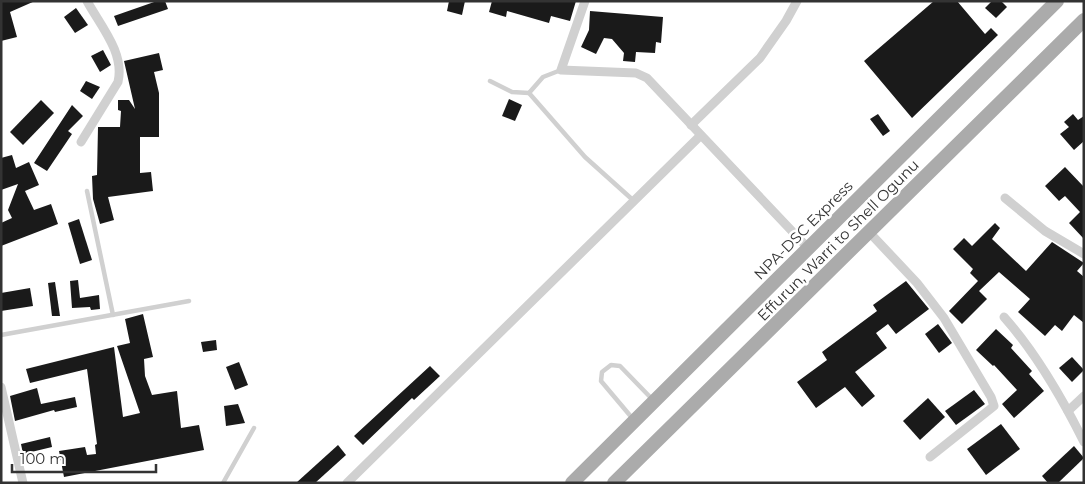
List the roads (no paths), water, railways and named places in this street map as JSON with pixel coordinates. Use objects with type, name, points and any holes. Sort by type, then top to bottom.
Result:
[{"type":"main road","name":"NPA-DSC Express","points":[[572,483],[1057,1]]},
{"type":"main road","name":"Effurun, Warri to Shell Ogunu","points":[[614,483],[1084,20]]},
{"type":"street","points":[[81,142],[118,82],[120,73],[118,56],[87,1]]},
{"type":"street","points":[[585,1],[561,70],[636,73],[653,83],[700,136],[808,248]]},
{"type":"street","points":[[691,125],[760,58],[786,21],[796,1]]},
{"type":"street","points":[[347,483],[700,136]]},
{"type":"street","points":[[1005,198],[1045,231],[1084,254]]},
{"type":"street","points":[[869,232],[918,283],[944,318],[991,397],[994,406],[930,457]]},
{"type":"street","points":[[1004,317],[1025,340],[1068,411],[1084,442]]},
{"type":"street","points":[[1,386],[23,483]]},
{"type":"street","points":[[1068,411],[1084,396]]},
{"type":"lane","points":[[529,93],[543,77],[561,70]]},
{"type":"lane","points":[[490,81],[512,92],[529,93],[585,156],[634,201]]},
{"type":"lane","points":[[87,191],[113,315]]},
{"type":"lane","points":[[1,335],[189,301]]},
{"type":"lane","points":[[634,420],[601,381],[600,376],[606,368],[615,364],[620,366],[654,401]]},
{"type":"lane","points":[[222,483],[254,428]]}]
